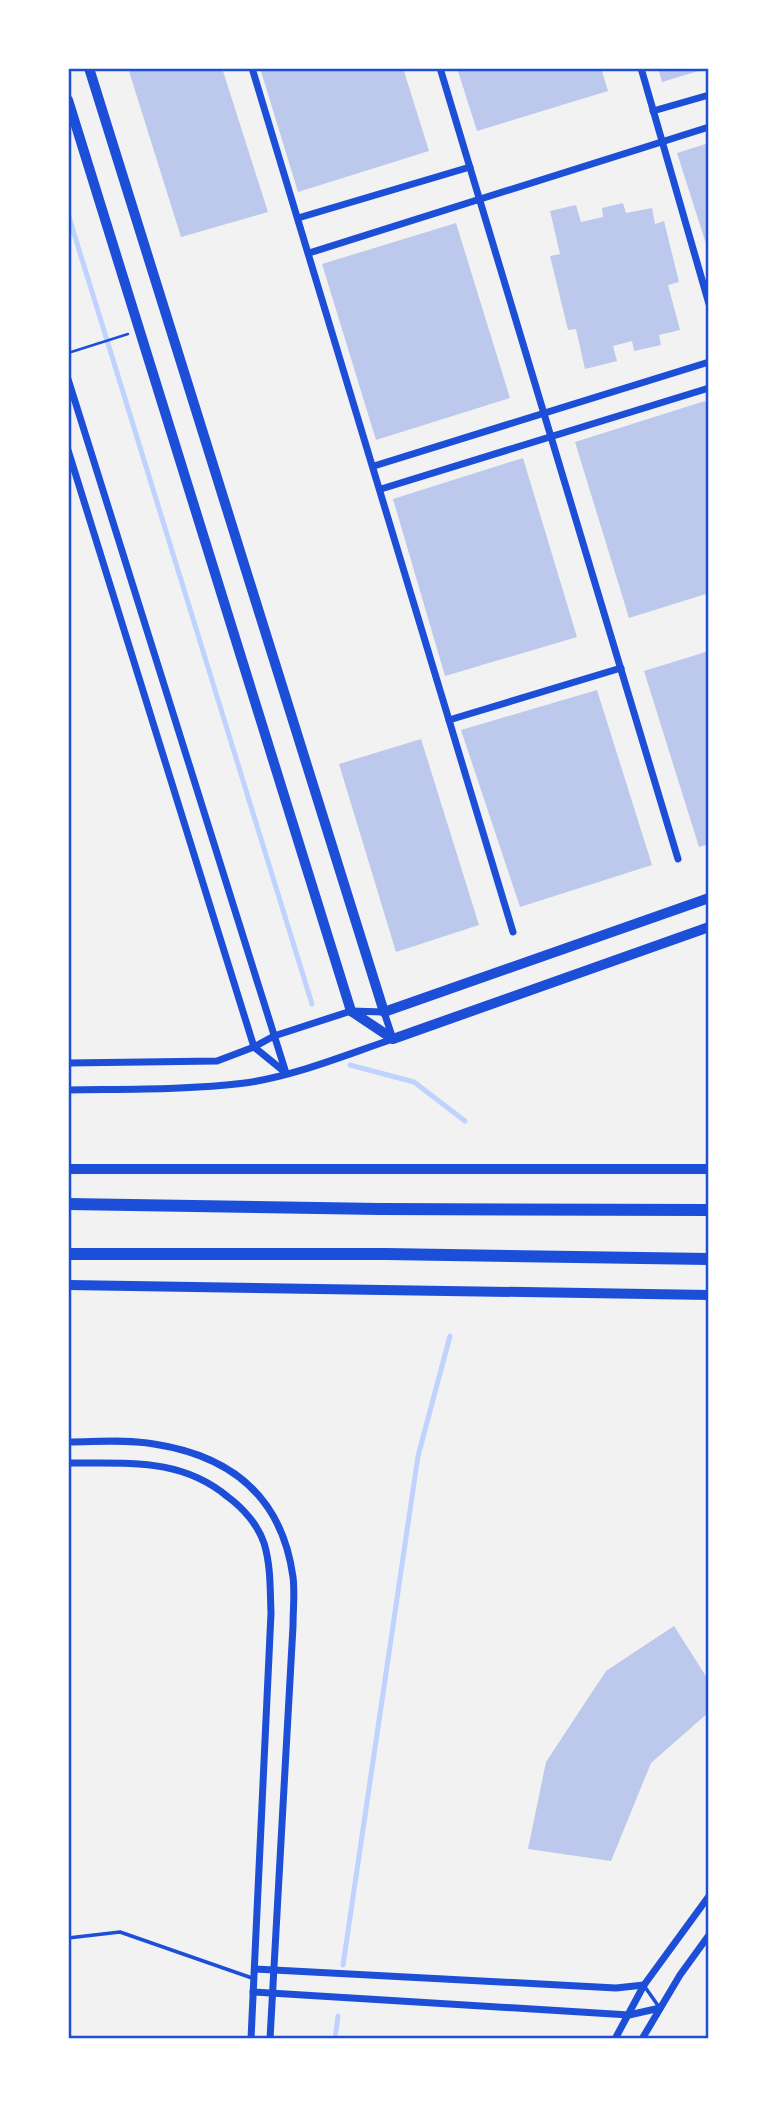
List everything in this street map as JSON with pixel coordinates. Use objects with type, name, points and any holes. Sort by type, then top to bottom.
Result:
[{"type":"highway","points":[[68,1203],[380,1209],[709,1210]]},
{"type":"highway","points":[[68,1254],[386,1254],[709,1259]]},
{"type":"main road","points":[[89,68],[384,1012],[709,898]]},
{"type":"main road","points":[[68,100],[351,1011],[393,1040],[709,927]]},
{"type":"main road","points":[[68,1169],[709,1169]]},
{"type":"main road","points":[[68,1285],[709,1295]]},
{"type":"street","points":[[252,68],[513,932]]},
{"type":"street","points":[[440,68],[678,859]]},
{"type":"street","points":[[641,68],[709,304]]},
{"type":"street","points":[[653,111],[709,95]]},
{"type":"street","points":[[309,253],[709,127]]},
{"type":"street","points":[[298,218],[470,167]]},
{"type":"street","points":[[374,466],[709,362]]},
{"type":"street","points":[[68,379],[286,1073]]},
{"type":"street","points":[[380,489],[709,388]]},
{"type":"street","points":[[68,450],[254,1047],[286,1073]]},
{"type":"street","points":[[449,720],[621,668]]},
{"type":"street","points":[[68,1063],[217,1060],[254,1047],[274,1035],[351,1011],[384,1012],[393,1040],[247,1083],[68,1090]]},
{"type":"street","points":[[68,1442],[151,1443],[214,1460],[247,1482],[265,1504],[284,1537],[293,1578],[293,1626],[270,2039]]},
{"type":"street","points":[[68,1463],[156,1464],[186,1471],[216,1486],[243,1509],[263,1542],[269,1571],[271,1613],[251,2039]]},
{"type":"street","points":[[615,2039],[644,1985],[709,1896]]},
{"type":"street","points":[[642,2039],[680,1975],[709,1935]]},
{"type":"street","points":[[255,1969],[616,1988],[644,1985]]},
{"type":"street","points":[[253,1992],[629,2015],[660,2008]]},
{"type":"lane","points":[[68,1938],[120,1933],[254,1979]]},
{"type":"lane","points":[[644,1985],[660,2008]]},
{"type":"path","points":[[68,353],[130,333]]},
{"type":"building","points":[[128,68],[222,68],[268,212],[181,237]]},
{"type":"building","points":[[260,68],[403,68],[429,151],[298,192]]},
{"type":"building","points":[[457,68],[601,68],[608,91],[477,131]]},
{"type":"building","points":[[658,68],[705,68],[705,69],[662,82]]},
{"type":"building","points":[[709,143],[709,250],[708,250],[677,153]]},
{"type":"building","points":[[623,203],[626,213],[652,208],[655,224],[664,221],[679,282],[668,285],[680,330],[659,335],[661,345],[634,351],[632,341],[613,346],[617,361],[585,369],[576,329],[568,330],[550,256],[560,254],[550,211],[576,205],[581,222],[603,217],[602,208]]},
{"type":"building","points":[[456,223],[510,398],[376,440],[322,264]]},
{"type":"building","points":[[705,401],[709,413],[709,593],[629,618],[575,442]]},
{"type":"building","points":[[523,458],[577,637],[445,676],[393,499]]},
{"type":"building","points":[[709,651],[709,844],[699,847],[644,671]]},
{"type":"building","points":[[597,690],[652,865],[520,907],[461,730]]},
{"type":"building","points":[[421,739],[479,925],[396,952],[339,764]]},
{"type":"building","points":[[674,1626],[709,1681],[709,1712],[651,1763],[611,1861],[528,1849],[546,1762],[606,1671]]},
{"type":"waterway","points":[[68,214],[312,1004]]},
{"type":"waterway","points":[[350,1065],[414,1082],[465,1121]]},
{"type":"waterway","points":[[343,1965],[418,1456],[450,1336]]},
{"type":"waterway","points":[[335,2039],[338,2016]]}]
